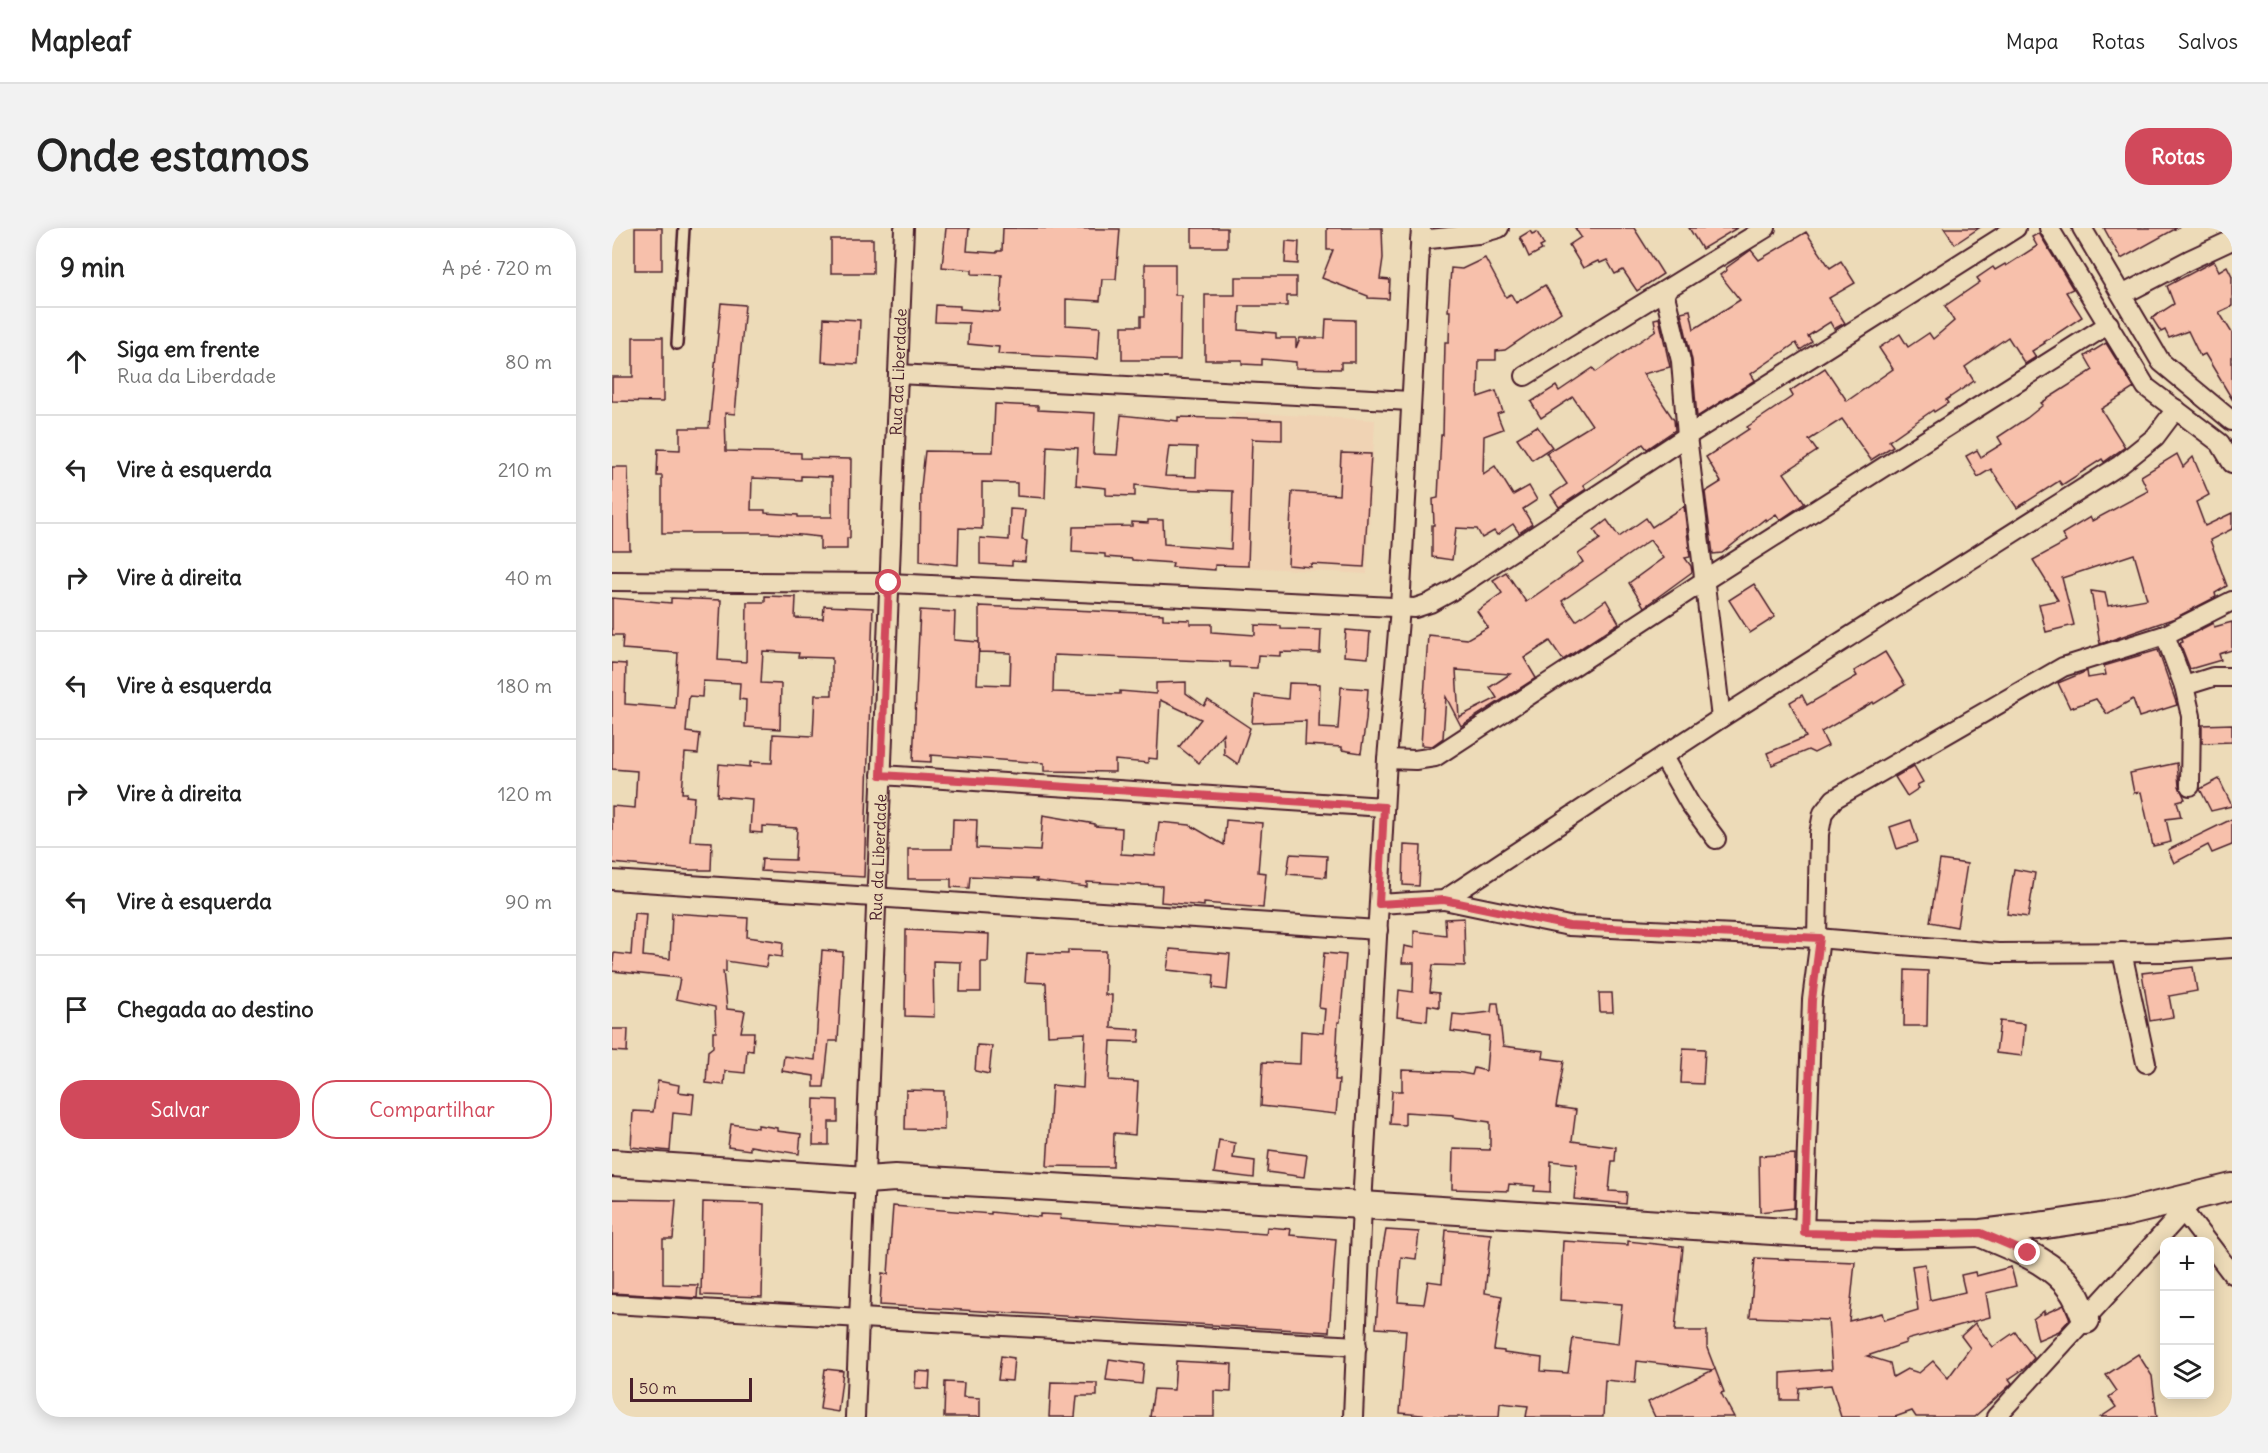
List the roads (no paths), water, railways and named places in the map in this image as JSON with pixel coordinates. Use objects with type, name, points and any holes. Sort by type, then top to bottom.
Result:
[{"type":"main road","points":[[612,1163],[866,1180],[895,1178],[1804,1233],[1894,1235],[1981,1233],[2191,1204],[2232,1187]]},
{"type":"main road","points":[[1981,1233],[2028,1253],[2055,1271],[2073,1291],[2086,1320]]},
{"type":"street","name":"Rua da Liberdade","points":[[855,1417],[904,228]]},
{"type":"street","points":[[1353,1417],[1384,807],[1400,608],[1421,234],[1478,234],[1499,228]]},
{"type":"street","points":[[1525,376],[1766,228]]},
{"type":"street","points":[[612,581],[889,583],[1400,608],[1422,606],[1450,592],[1687,436],[2016,228]]},
{"type":"street","points":[[2049,228],[2146,387],[2220,443],[2232,463]]},
{"type":"street","points":[[2082,228],[2161,362],[2228,413]]},
{"type":"street","points":[[2122,295],[2232,240]]},
{"type":"street","points":[[1664,291],[1681,361],[1687,436],[1721,718]]},
{"type":"street","points":[[1387,759],[1415,760],[1435,757],[1704,581],[2109,324]]},
{"type":"street","points":[[898,374],[1410,401]]},
{"type":"street","points":[[1444,900],[1721,718],[2121,465],[2155,437],[2176,410]]},
{"type":"street","points":[[1804,1233],[1812,1000],[1818,938],[1819,834],[1823,813],[1834,799],[2063,667],[2165,635],[2232,601]]},
{"type":"street","points":[[2165,635],[2184,686],[2191,716],[2190,786]]},
{"type":"street","points":[[2184,686],[2213,677],[2232,677]]},
{"type":"street","points":[[1663,757],[1690,804],[1716,839]]},
{"type":"street","points":[[881,775],[1384,807]]},
{"type":"street","points":[[612,880],[1378,930]]},
{"type":"street","points":[[1379,904],[1444,900],[1569,926],[1818,938],[1998,953],[2174,952],[2232,948]]},
{"type":"street","points":[[2122,952],[2146,1063]]},
{"type":"street","points":[[1996,1417],[2191,1204],[2205,1237]]},
{"type":"street","points":[[2214,1251],[2232,1274]]},
{"type":"street","points":[[612,1304],[1357,1346]]},
{"type":"lane","points":[[677,344],[684,228]]}]
